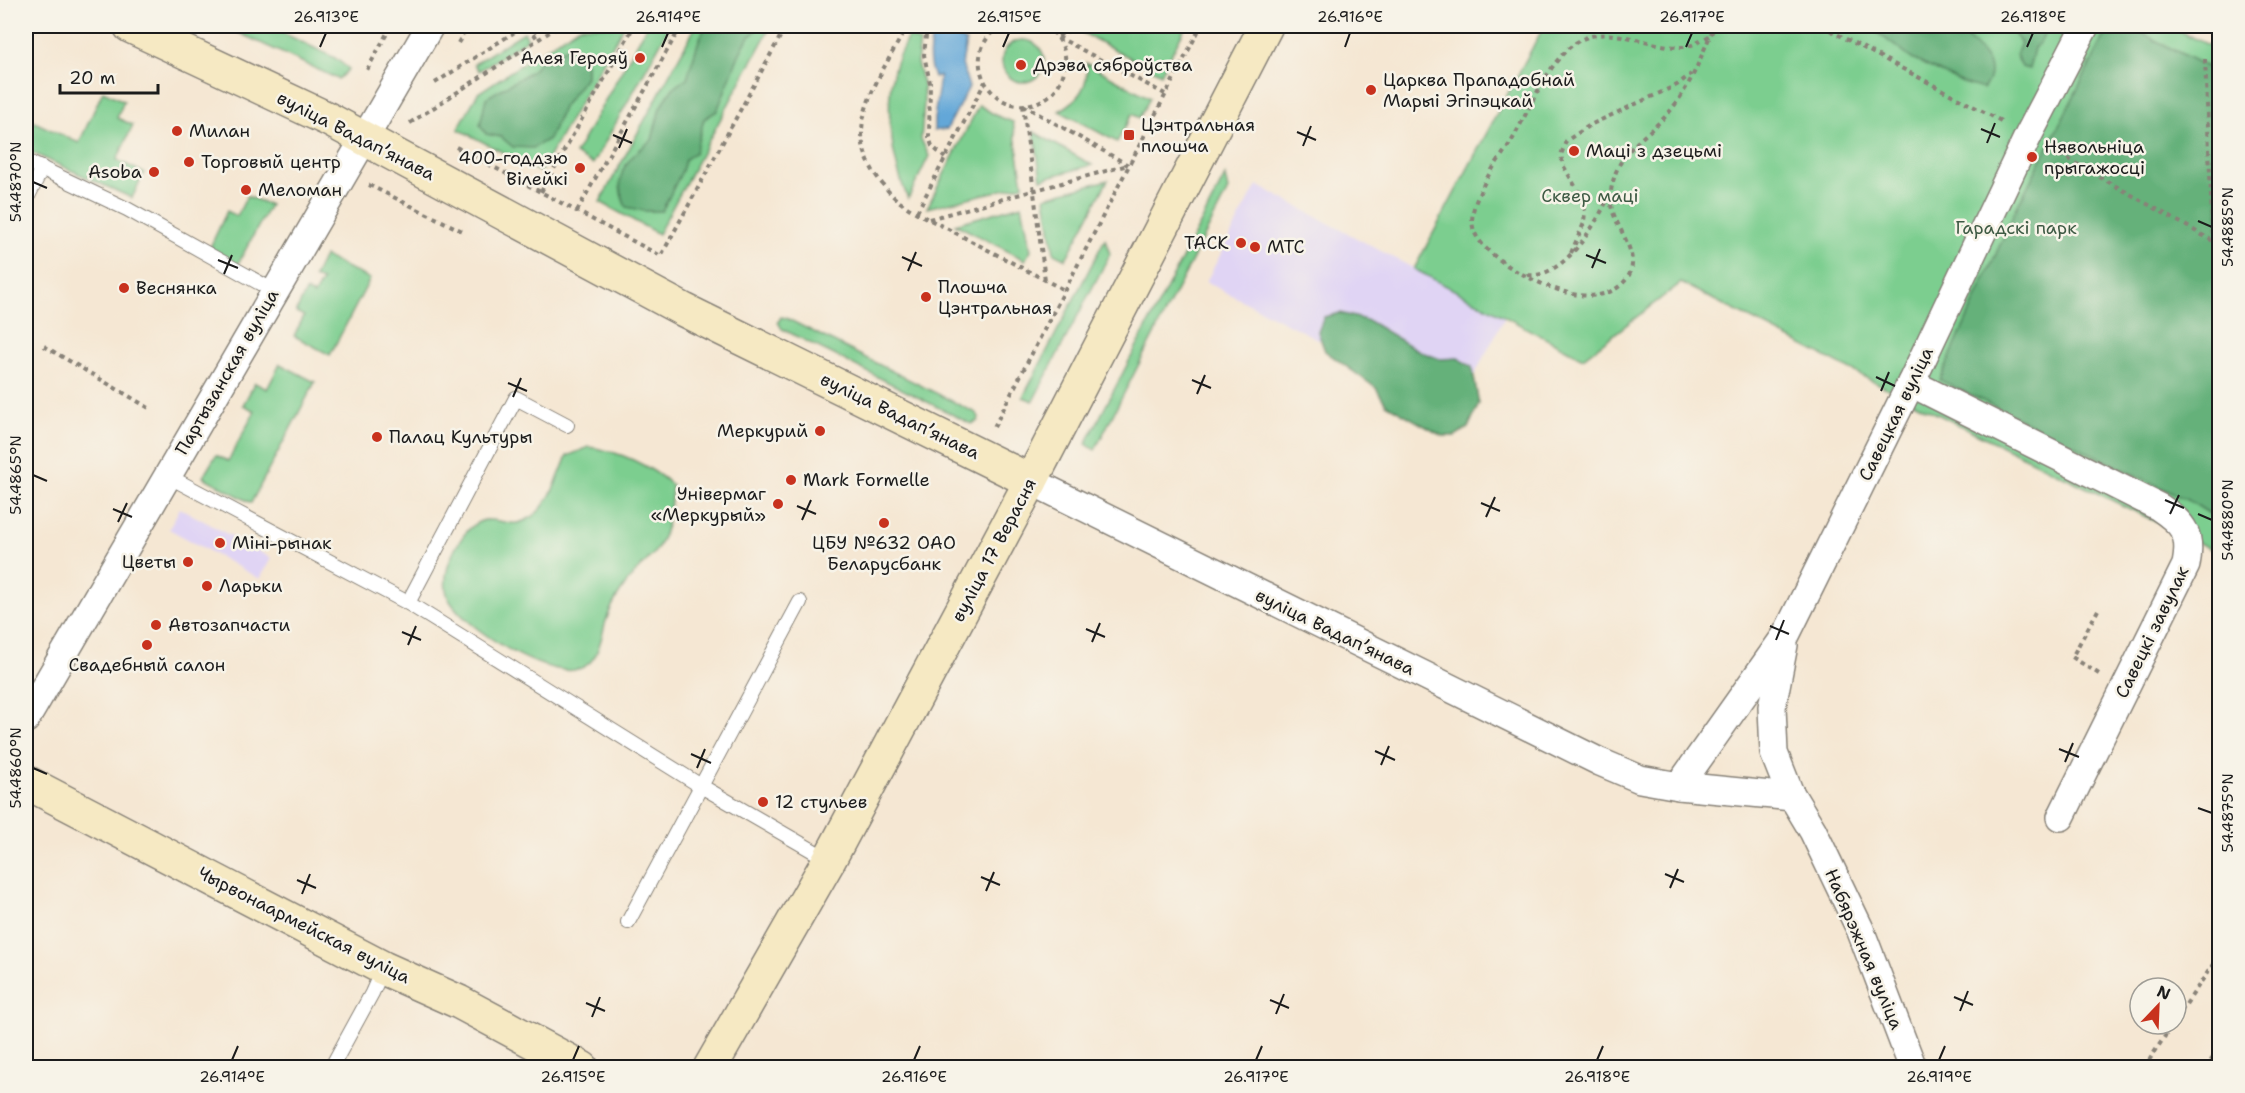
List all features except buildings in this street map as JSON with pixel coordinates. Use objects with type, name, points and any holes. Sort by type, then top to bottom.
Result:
[{"type":"street","name":"Партызанская вуліца","points":[[26,719],[166,475],[430,26]]},
{"type":"street","name":"вуліца 17 Верасня","points":[[710,1068],[829,860],[1031,481],[1266,26]]},
{"type":"street","name":"Савецкая вуліца","points":[[1679,786],[1786,635],[1911,383],[2028,136],[2085,26]]},
{"type":"street","name":"вуліца Вадапʼянава","points":[[137,27],[328,119],[684,310],[1600,762],[1640,779],[1679,786]]},
{"type":"street","name":"Савецкі завулак","points":[[1911,383],[2159,507],[2179,520],[2190,546],[2186,565],[2061,818]]},
{"type":"street","name":"Набярэжная вуліца","points":[[1786,635],[1772,707],[1774,753],[1792,797],[1813,831],[1860,929],[1913,1068]]},
{"type":"street","name":"Чырвонаармейская вуліца","points":[[26,782],[383,968],[459,1002],[582,1068]]},
{"type":"street","points":[[1679,786],[1792,797]]},
{"type":"lane","points":[[26,161],[127,209],[274,291]]},
{"type":"lane","points":[[26,200],[42,168]]},
{"type":"lane","points":[[408,603],[516,398],[567,425]]},
{"type":"lane","points":[[166,475],[408,603],[701,786],[829,860]]},
{"type":"lane","points":[[628,922],[800,602]]},
{"type":"lane","points":[[331,1068],[383,968]]},
{"type":"path","points":[[362,78],[391,26]]},
{"type":"path","points":[[435,83],[524,26]]},
{"type":"path","points":[[529,26],[538,40]]},
{"type":"path","points":[[420,128],[410,123],[559,26]]},
{"type":"path","points":[[541,192],[634,26]]},
{"type":"path","points":[[577,211],[681,26]]},
{"type":"path","points":[[450,144],[661,256],[786,26]]},
{"type":"path","points":[[907,26],[870,99],[863,121],[862,141],[867,161],[876,177],[893,197],[917,212],[1064,290]]},
{"type":"path","points":[[927,26],[924,55],[930,83],[929,137],[932,146],[945,158]]},
{"type":"path","points":[[1000,26],[985,40],[979,64],[984,82],[998,97],[1010,103],[1023,105],[1036,103],[1048,97],[1058,87],[1064,75],[1066,62],[1064,48],[1057,36]]},
{"type":"path","points":[[1045,26],[1057,36],[1165,94]]},
{"type":"path","points":[[1057,36],[1078,26]]},
{"type":"path","points":[[997,421],[1201,26]]},
{"type":"path","points":[[1524,274],[1535,276],[1548,271],[1571,253],[1590,230],[1611,192],[1623,158],[1631,147],[1664,118],[1684,91],[1715,26]]},
{"type":"path","points":[[1611,192],[1614,213],[1631,251],[1632,270],[1623,283],[1611,292],[1594,296],[1576,295],[1524,274],[1490,254],[1477,241],[1472,213],[1482,186],[1514,137],[1563,52],[1576,42],[1594,36],[1617,36],[1682,48],[1709,36]]},
{"type":"path","points":[[2205,59],[2213,241]]},
{"type":"path","points":[[1571,253],[1584,223],[1585,210],[1582,198],[1563,165],[1561,155],[1566,141],[1590,125],[1677,85],[1694,72]]},
{"type":"path","points":[[917,212],[984,82]]},
{"type":"path","points":[[1023,105],[1128,165]]},
{"type":"path","points":[[1023,105],[1045,280]]},
{"type":"path","points":[[929,219],[1128,165]]},
{"type":"path","points":[[44,346],[149,408]]},
{"type":"path","points":[[2098,610],[2072,657],[2125,690]]},
{"type":"path","points":[[2188,1001],[2220,954]]},
{"type":"path","points":[[2144,1068],[2165,1036]]},
{"type":"path","points":[[2205,1068],[2220,1049]]},
{"type":"shaded area","points":[[1257,185],[1505,317],[1456,410],[1206,282]]},
{"type":"shaded area","name":"Міні-рынак","points":[[180,508],[271,558],[260,579],[169,529]]},
{"type":"green space","points":[[224,26],[285,27],[283,33],[335,58],[349,69],[338,79]]},
{"type":"green space","points":[[580,26],[624,26],[540,172],[458,129],[478,93]]},
{"type":"green space","points":[[647,26],[670,26],[593,164],[575,154]]},
{"type":"green space","points":[[696,26],[771,26],[658,234],[600,202]]},
{"type":"green space","points":[[706,26],[760,26],[747,40],[739,55],[717,111],[704,119],[695,152],[685,160],[662,211],[644,211],[626,207],[620,186],[624,168],[635,154],[652,140],[660,108],[673,88],[687,78]]},
{"type":"green space","points":[[1097,26],[1186,26],[1161,74],[1083,33]]},
{"type":"green space","name":"Гарадскі парк","points":[[1544,26],[2169,26],[2219,50],[2219,553],[1927,409],[1681,283],[1583,358],[1414,269]]},
{"type":"green space","points":[[1859,26],[1970,26],[1967,38],[1984,55],[1990,67],[1988,81],[1983,89],[1963,83],[1912,59],[1874,30]]},
{"type":"green space","points":[[2008,26],[2049,26],[2040,43],[2034,48],[2029,69],[2022,67],[2016,55],[2021,43]]},
{"type":"green space","points":[[2110,26],[2128,26],[2219,73],[2219,520],[2193,503],[1940,380],[2015,211]]},
{"type":"green space","points":[[524,32],[528,39],[479,71],[474,64]]},
{"type":"green space","points":[[908,36],[920,42],[917,63],[923,84],[924,103],[921,139],[929,156],[908,199],[894,151],[890,98],[895,66]]},
{"type":"green space","points":[[1023,40],[1038,46],[1044,61],[1038,76],[1023,82],[1008,76],[1002,61],[1008,46]]},
{"type":"green space","points":[[574,44],[578,56],[586,63],[586,77],[564,106],[549,139],[533,148],[513,147],[501,137],[486,134],[480,125],[486,98],[532,71],[540,61]]},
{"type":"green space","points":[[1086,63],[1150,98],[1139,118],[1132,114],[1117,142],[1059,111],[1081,92],[1086,78]]},
{"type":"green space","points":[[103,91],[124,101],[117,118],[133,125],[117,160],[144,173],[132,198],[26,150],[26,118],[79,143]]},
{"type":"green space","points":[[979,105],[1013,122],[1023,185],[927,208]]},
{"type":"green space","points":[[1034,132],[1092,165],[1041,179]]},
{"type":"green space","points":[[1225,176],[1228,190],[1095,450],[1086,444]]},
{"type":"green space","points":[[1108,180],[1066,259],[1054,253],[1045,197]]},
{"type":"green space","points":[[247,196],[270,205],[235,269],[207,254],[227,211],[237,216]]},
{"type":"green space","points":[[1022,205],[1031,250],[1025,260],[955,224]]},
{"type":"green space","points":[[1105,239],[1110,254],[1033,401],[1023,397]]},
{"type":"green space","points":[[324,256],[370,279],[330,355],[294,336],[304,316],[296,312],[306,291],[314,295],[322,281],[314,277]]},
{"type":"green space","points":[[1340,313],[1369,321],[1419,351],[1440,359],[1458,358],[1472,367],[1479,404],[1468,428],[1455,436],[1442,436],[1386,404],[1376,388],[1325,351],[1318,332],[1324,317]]},
{"type":"green space","points":[[781,317],[976,413],[979,417],[978,421],[971,424],[782,329],[778,322]]},
{"type":"green space","points":[[280,364],[315,382],[251,503],[203,477],[216,455],[228,461],[255,411],[243,405],[255,383],[267,389]]},
{"type":"green space","points":[[589,447],[644,465],[663,478],[672,485],[670,509],[665,533],[656,551],[630,579],[614,602],[594,658],[582,668],[560,670],[525,658],[506,648],[472,624],[450,601],[446,588],[446,575],[454,551],[470,528],[483,520],[514,523],[530,518],[548,499],[567,456]]},
{"type":"water","points":[[935,26],[960,26],[956,37],[966,42],[962,64],[969,87],[947,129],[934,131],[940,76],[934,77],[929,58]]},
{"type":"place","name":"Алея Герояў","points":[[640,58]]},
{"type":"place","name":"Дрэва сяброўства","points":[[1021,65]]},
{"type":"place","name":"Царква Прападобнай Марыі Эгіпэцкай","points":[[1371,90]]},
{"type":"place","name":"Милан","points":[[177,131]]},
{"type":"place","name":"Цэнтральная плошча","points":[[1129,135]]},
{"type":"place","name":"Маці з дзецьмі","points":[[1574,151]]},
{"type":"place","name":"Нявольніца прыгажосці","points":[[2032,157]]},
{"type":"place","name":"Торговый центр","points":[[189,162]]},
{"type":"place","name":"400-годдзю Вілейкі","points":[[580,168]]},
{"type":"place","name":"Asoba","points":[[154,172]]},
{"type":"place","name":"Меломан","points":[[246,190]]},
{"type":"place","name":"ТАСК","points":[[1241,243]]},
{"type":"place","name":"МТС","points":[[1255,247]]},
{"type":"place","name":"Веснянка","points":[[124,288]]},
{"type":"place","name":"Плошча Цэнтральная","points":[[926,297]]},
{"type":"place","name":"Меркурий","points":[[820,431]]},
{"type":"place","name":"Палац Культуры","points":[[377,437]]},
{"type":"place","name":"Mark Formelle","points":[[791,480]]},
{"type":"place","name":"Універмаг «Меркурый»","points":[[778,504]]},
{"type":"place","name":"ЦБУ №632 ОАО Беларусбанк","points":[[884,523]]},
{"type":"place","name":"Міні-рынак","points":[[220,543]]},
{"type":"place","name":"Цветы","points":[[188,562]]},
{"type":"place","name":"Ларьки","points":[[207,586]]},
{"type":"place","name":"Автозапчасти","points":[[156,625]]},
{"type":"place","name":"Свадебный салон","points":[[147,645]]},
{"type":"place","name":"12 стульев","points":[[763,802]]},
{"type":"park label","name":"Сквер маці","points":[[1590,196]]}]
